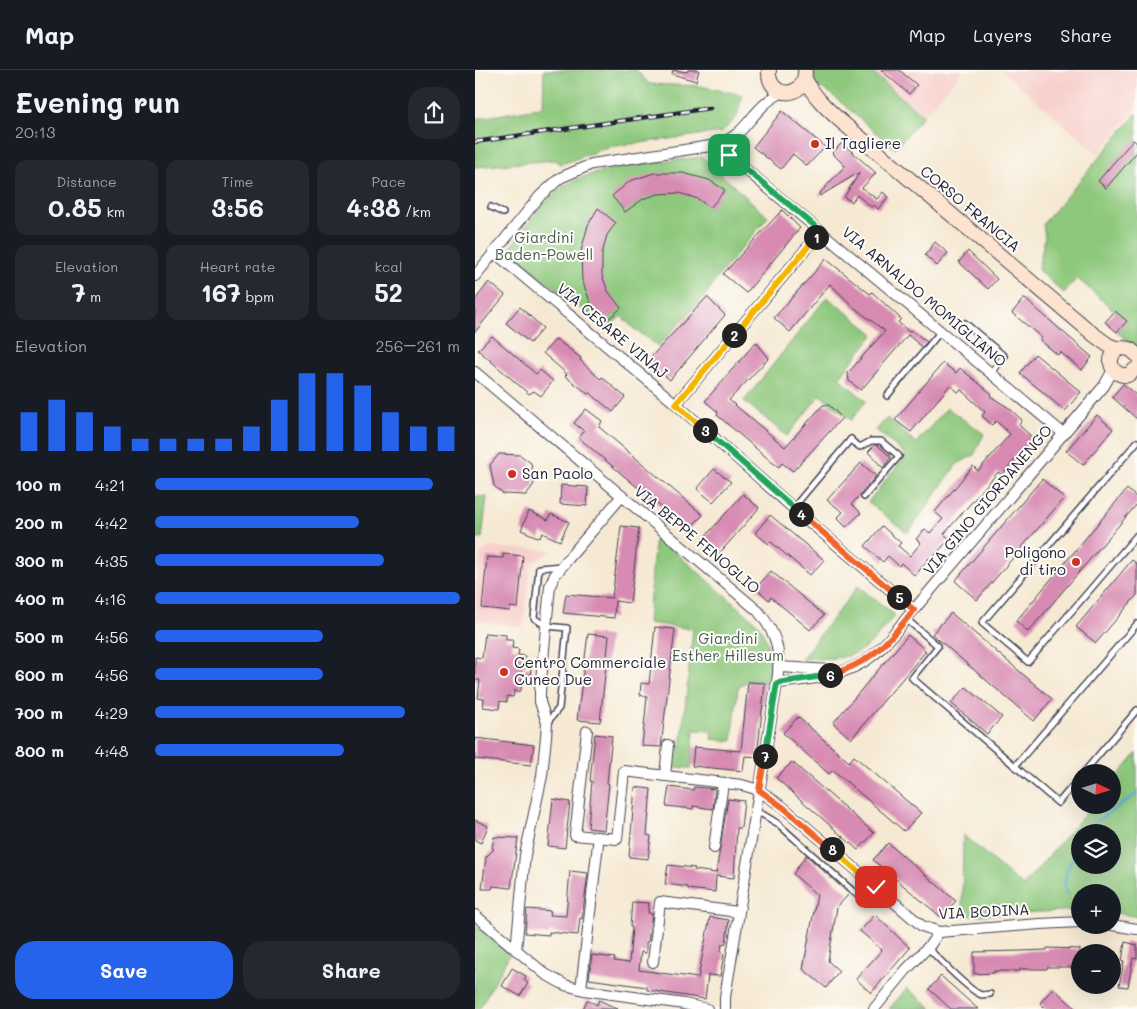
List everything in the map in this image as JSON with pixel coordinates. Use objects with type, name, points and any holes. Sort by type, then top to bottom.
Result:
[{"type":"main road","points":[[769,70],[770,82],[777,89],[786,93],[796,90],[803,83],[805,74]]},
{"type":"main road","name":"CORSO FRANCIA","points":[[805,74],[809,86],[826,109]]},
{"type":"main road","name":"CORSO FRANCIA","points":[[796,90],[826,109],[1108,345],[1124,367]]},
{"type":"main road","name":"CORSO FRANCIA","points":[[1124,367],[1129,348],[1137,356]]},
{"type":"street","points":[[475,276],[540,196],[560,178],[592,164],[709,147],[724,142],[742,130],[777,89]]},
{"type":"street","name":"VIA ARNALDO MOMIGLIANO","points":[[724,142],[732,158],[1064,434]]},
{"type":"street","points":[[676,404],[821,231]]},
{"type":"street","name":"VIA CESARE VINAJ","points":[[494,252],[676,404],[793,508],[914,610]]},
{"type":"street","name":"VIA GINO GIORDANENGO","points":[[777,683],[825,676],[847,670],[872,656],[914,610],[1105,386],[1124,367]]},
{"type":"street","name":"VIA BEPPE FENOGLIO","points":[[475,372],[758,611],[766,621],[777,643],[779,667],[777,683],[738,912],[725,997],[725,1009]]},
{"type":"street","points":[[516,950],[525,855],[542,776],[547,723],[540,702],[540,692],[550,586],[562,566],[622,496]]},
{"type":"street","name":"VIA GINO GIORDANENGO","points":[[779,667],[847,670]]},
{"type":"street","points":[[587,731],[575,835],[617,839],[624,771],[742,785],[759,790]]},
{"type":"street","points":[[665,776],[668,744]]},
{"type":"street","points":[[714,848],[723,783]]},
{"type":"street","name":"VIA BODINA","points":[[759,790],[784,808],[922,926],[939,932],[1071,922]]},
{"type":"street","points":[[581,989],[598,844]]},
{"type":"street","points":[[653,962],[660,902],[738,912]]},
{"type":"street","points":[[475,915],[545,974],[565,985],[707,1009]]},
{"type":"street","points":[[1121,926],[1137,929]]},
{"type":"street","points":[[874,1009],[906,970],[928,948],[939,932]]},
{"type":"lane","points":[[491,207],[503,213]]},
{"type":"lane","points":[[965,323],[1004,356],[991,373]]},
{"type":"lane","points":[[887,396],[941,331]]},
{"type":"lane","points":[[793,508],[850,439],[861,447],[871,441],[881,441],[899,456],[864,496]]},
{"type":"lane","points":[[1137,442],[982,623],[1028,662],[1137,535]]},
{"type":"lane","points":[[547,723],[559,708],[567,628],[546,626],[534,618],[539,568],[562,566]]},
{"type":"lane","points":[[906,619],[938,646],[912,678],[1058,803],[1071,788]]},
{"type":"lane","points":[[1015,766],[1137,624]]},
{"type":"lane","points":[[1091,764],[1137,710]]},
{"type":"lane","points":[[755,814],[762,814],[777,823],[855,893]]},
{"type":"lane","points":[[928,948],[976,992],[981,995],[990,994]]},
{"type":"shaded area","points":[[869,70],[963,70],[923,116]]},
{"type":"shaded area","points":[[1001,70],[1137,70],[1137,108],[1098,154]]},
{"type":"shaded area","points":[[490,547],[553,551],[531,563],[523,627],[475,621],[475,580],[477,579],[480,553]]},
{"type":"green space","points":[[544,70],[636,70],[649,84],[700,86],[742,95],[737,117],[722,132],[608,147],[562,164],[554,160],[475,167],[475,119],[543,107]]},
{"type":"green space","points":[[814,70],[869,70],[923,116],[895,149],[830,93],[815,84]]},
{"type":"green space","points":[[1137,113],[1137,349],[1117,332],[1126,321],[1077,278],[1064,293],[1038,270],[1045,237],[1043,224]]},
{"type":"green space","name":"Giardini Baden-Powell","points":[[702,157],[768,217],[719,275],[705,296],[658,346],[633,328],[621,316],[607,330],[508,251],[545,202],[573,181],[589,175],[628,166]]},
{"type":"green space","points":[[827,297],[874,334],[839,378],[866,401],[851,420],[820,395],[787,436],[744,401]]},
{"type":"green space","points":[[947,408],[984,434],[974,455],[957,464],[908,533],[868,502],[906,455],[876,430],[887,418],[916,443]]},
{"type":"green space","points":[[475,496],[487,497],[482,538],[475,537]]},
{"type":"green space","name":"Giardini Esther Hillesum","points":[[655,535],[757,623],[765,637],[769,651],[771,666],[770,682],[747,681],[738,688],[732,741],[712,739],[712,731],[694,730],[691,768],[672,767],[674,749],[681,748],[693,629],[648,623]]},
{"type":"green space","points":[[858,586],[895,615],[871,642],[856,653],[833,658],[801,659]]},
{"type":"green space","points":[[1137,753],[1137,917],[1121,914],[1121,884],[1071,884],[1071,910],[962,916],[963,835],[1023,886],[1071,830],[1071,874],[1121,874],[1121,824],[1077,824],[1085,814],[1121,814],[1121,772]]},
{"type":"green space","points":[[475,925],[510,954],[479,1009],[475,1009]]},
{"type":"green space","points":[[907,988],[932,1009],[889,1009]]},
{"type":"building","points":[[673,70],[687,72],[688,70],[699,70],[696,81],[672,74]]},
{"type":"building","points":[[881,70],[899,70],[917,85],[909,94]]},
{"type":"building","points":[[782,111],[825,147],[807,166],[793,154],[781,169],[753,147]]},
{"type":"building","points":[[1133,140],[1137,143],[1137,152],[1106,188],[1098,181]]},
{"type":"building","points":[[842,143],[876,173],[862,188],[877,199],[883,192],[888,197],[878,209],[874,205],[871,207],[857,195],[852,202],[844,197],[860,172],[820,196],[819,194],[845,166],[832,153]]},
{"type":"building","points":[[654,173],[683,173],[709,180],[725,190],[710,208],[698,199],[679,193],[658,194],[643,199],[625,212],[612,196],[630,181]]},
{"type":"building","points":[[598,208],[616,223],[607,235],[602,254],[602,275],[608,291],[621,308],[605,322],[591,304],[582,280],[581,251],[588,225]]},
{"type":"building","points":[[782,210],[800,228],[746,293],[723,274]]},
{"type":"building","points":[[935,242],[948,253],[937,266],[925,255]]},
{"type":"building","points":[[968,251],[997,279],[988,289],[959,262]]},
{"type":"building","points":[[826,259],[870,294],[872,292],[901,319],[898,322],[909,332],[912,330],[927,342],[922,347],[908,335],[861,390],[849,381],[848,373],[885,331],[856,309],[830,284],[790,332],[774,318]]},
{"type":"building","points":[[489,282],[505,295],[475,332],[475,300]]},
{"type":"building","points":[[707,297],[725,315],[670,380],[647,361]]},
{"type":"building","points":[[1024,298],[1092,357],[1082,370],[1060,352],[1058,355],[1040,340],[1042,338],[1012,313]]},
{"type":"building","points":[[520,307],[543,328],[530,343],[506,323]]},
{"type":"building","points":[[1115,311],[1127,321],[1117,332],[1105,322]]},
{"type":"building","points":[[492,336],[536,374],[540,370],[553,381],[541,396],[534,391],[529,394],[478,350]]},
{"type":"building","points":[[556,339],[581,358],[580,360],[600,379],[602,377],[625,397],[613,412],[565,376],[567,374],[543,353]]},
{"type":"building","points":[[756,342],[769,358],[729,400],[785,447],[823,405],[829,405],[842,418],[793,471],[782,463],[779,467],[773,463],[717,415],[718,412],[705,401]]},
{"type":"building","points":[[1035,354],[1081,392],[1065,411],[1020,373]]},
{"type":"building","points":[[943,363],[956,373],[960,368],[992,394],[990,396],[1009,408],[1022,420],[1019,425],[1033,438],[1002,475],[998,472],[944,534],[950,539],[931,559],[929,558],[915,576],[901,563],[899,566],[888,556],[883,562],[865,546],[882,526],[901,543],[898,546],[910,556],[921,543],[916,539],[925,529],[930,533],[943,519],[935,512],[973,466],[978,471],[1010,434],[996,421],[992,425],[982,416],[985,412],[961,390],[958,392],[950,385],[911,432],[895,420]]},
{"type":"building","points":[[1123,384],[1137,396],[1137,419],[1112,397]]},
{"type":"building","points":[[586,409],[602,421],[599,427],[703,515],[688,530],[579,438],[584,431],[574,423]]},
{"type":"building","points":[[1097,415],[1113,429],[1083,465],[1066,451]]},
{"type":"building","points":[[875,445],[891,457],[883,468],[868,452]]},
{"type":"building","name":"San Paolo","points":[[499,454],[520,455],[531,463],[534,484],[526,495],[503,494],[494,486],[490,465]]},
{"type":"building","points":[[861,463],[876,476],[852,504],[861,513],[846,527],[837,518],[843,512],[827,500]]},
{"type":"building","points":[[714,469],[731,482],[713,502],[697,489]]},
{"type":"building","points":[[1042,479],[1064,498],[977,600],[955,581]]},
{"type":"building","points":[[561,485],[588,487],[587,506],[560,504]]},
{"type":"building","name":"Poligono di tiro","points":[[1127,489],[1137,498],[1137,504],[1028,632],[1016,621]]},
{"type":"building","points":[[743,494],[759,508],[718,555],[701,541]]},
{"type":"building","points":[[529,511],[548,520],[551,514],[569,522],[560,541],[542,533],[540,538],[521,530]]},
{"type":"building","points":[[770,515],[824,560],[810,575],[771,542],[769,544],[755,533]]},
{"type":"building","points":[[621,526],[639,528],[630,603],[615,601],[614,618],[563,613],[566,594],[612,598]]},
{"type":"building","points":[[503,554],[523,556],[518,608],[510,607],[510,611],[482,608],[487,557],[503,558]]},
{"type":"building","points":[[1132,560],[1137,564],[1137,595],[1096,643],[1076,627]]},
{"type":"building","points":[[771,571],[824,615],[810,630],[771,597],[769,600],[756,588]]},
{"type":"building","points":[[951,613],[1052,699],[1034,721],[932,634]]},
{"type":"building","points":[[655,627],[675,629],[661,747],[642,746],[647,697],[640,695],[641,683],[649,684]]},
{"type":"building","points":[[485,633],[506,635],[506,640],[513,640],[512,648],[519,649],[518,655],[525,656],[523,668],[531,668],[530,680],[522,679],[521,691],[514,691],[513,697],[507,696],[507,702],[500,701],[499,709],[483,707],[484,699],[478,698],[480,680],[475,680],[475,657],[482,658]]},
{"type":"building","points":[[588,634],[609,636],[600,722],[577,720]]},
{"type":"building","points":[[908,635],[926,651],[851,739],[833,723]]},
{"type":"building","points":[[748,682],[765,683],[757,757],[745,756],[743,771],[692,766],[694,747],[741,751]]},
{"type":"building","points":[[966,687],[1002,717],[987,734],[951,703]]},
{"type":"building","points":[[798,717],[849,762],[854,756],[921,813],[904,831],[833,770],[829,774],[783,733]]},
{"type":"building","points":[[595,734],[612,736],[604,830],[588,828]]},
{"type":"building","points":[[475,738],[534,745],[531,765],[475,759]]},
{"type":"building","points":[[792,762],[874,833],[858,850],[776,778]]},
{"type":"building","points":[[635,787],[651,789],[647,835],[651,836],[648,859],[629,857]]},
{"type":"building","points":[[669,787],[693,790],[694,787],[715,789],[713,809],[693,806],[693,809],[666,806]]},
{"type":"building","points":[[553,799],[570,802],[565,848],[548,846]]},
{"type":"building","points":[[728,799],[744,801],[741,828],[737,828],[734,878],[716,876],[715,892],[665,884],[668,865],[716,873]]},
{"type":"building","points":[[475,820],[488,826],[481,843],[475,840]]},
{"type":"building","points":[[494,837],[518,838],[511,888],[493,886],[492,889],[482,889],[486,857],[494,849],[492,848]]},
{"type":"building","points":[[888,843],[956,901],[941,917],[873,860]]},
{"type":"building","points":[[806,855],[849,894],[837,907],[828,961],[839,971],[826,988],[803,969],[817,895],[793,874]]},
{"type":"building","points":[[570,871],[588,873],[578,935],[549,932],[549,935],[525,933],[527,909],[551,911],[550,915],[566,916]]},
{"type":"building","points":[[632,902],[649,903],[648,913],[652,914],[648,942],[646,942],[646,953],[641,952],[639,970],[698,978],[710,917],[729,920],[726,943],[722,944],[721,952],[724,955],[720,976],[708,975],[705,999],[647,990],[647,987],[589,979],[592,955],[615,958],[614,961],[629,963]]},
{"type":"building","points":[[875,915],[910,948],[871,993],[856,979],[882,950],[860,931]]},
{"type":"building","points":[[1125,942],[1137,945],[1137,959],[1133,958],[1128,987],[1121,986],[1124,961],[1122,961]]},
{"type":"building","points":[[1047,948],[1071,949],[1071,967],[1047,967],[1047,969],[1020,969],[1020,971],[994,971],[994,973],[974,974],[974,952],[1047,950]]},
{"type":"building","points":[[512,968],[526,976],[524,980],[528,983],[520,996],[502,986]]},
{"type":"building","points":[[941,976],[978,1009],[951,1009],[929,989]]},
{"type":"building","points":[[1053,988],[1076,1009],[1046,1009],[1040,1003]]},
{"type":"building","points":[[587,1000],[597,1005],[599,1000],[618,1009],[583,1009]]},
{"type":"waterway","points":[[1093,824],[1137,794]]},
{"type":"waterway","points":[[1066,893],[1065,880],[1071,861]]},
{"type":"railway","points":[[475,142],[710,108]]},
{"type":"place","name":"Il Tagliere","points":[[815,144]]},
{"type":"place","name":"San Paolo","points":[[512,474]]},
{"type":"place","name":"Poligono di tiro","points":[[1076,562]]},
{"type":"place","name":"Centro Commerciale Cuneo Due","points":[[504,672]]},
{"type":"route","points":[[729,155],[821,231],[676,404],[793,508],[914,610],[883,646],[859,664],[847,670],[825,676],[777,683],[759,790],[784,808],[876,887]]}]
